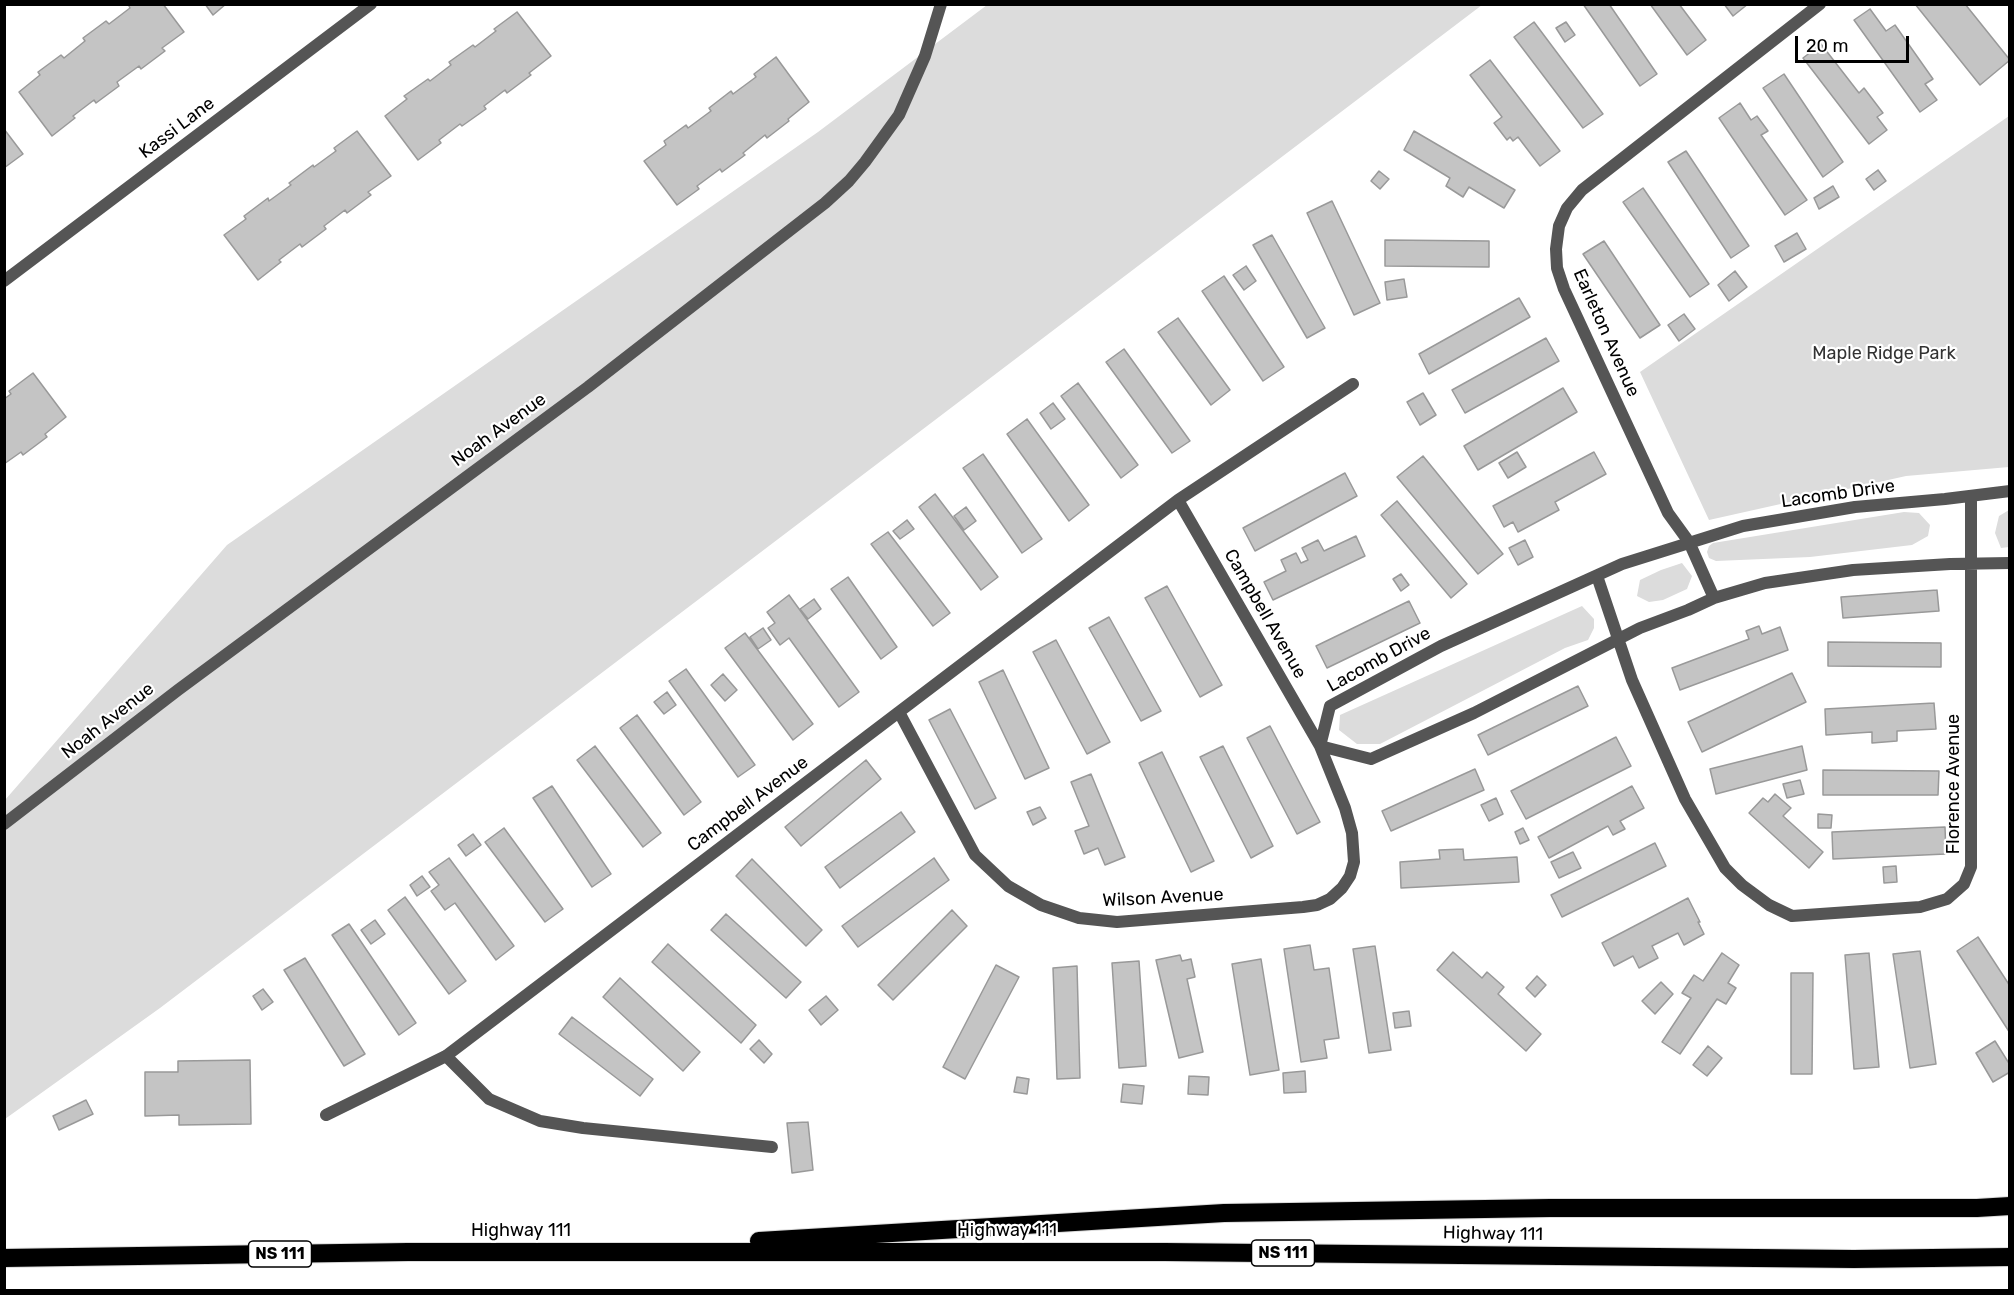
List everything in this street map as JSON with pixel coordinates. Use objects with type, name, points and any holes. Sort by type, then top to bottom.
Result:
[{"type":"highway","points":[[556,1252],[1224,1213],[1550,1208],[1977,1208],[2010,1206]]},
{"type":"highway","name":"Highway 111","points":[[4,1258],[556,1252],[1165,1252],[1854,1259],[2010,1257]]},
{"type":"street","name":"Kassi Lane","points":[[4,281],[371,4]]},
{"type":"street","name":"Noah Avenue","points":[[4,824],[178,690],[588,387],[825,203],[849,181],[865,162],[899,115],[925,56],[941,4]]},
{"type":"street","name":"Earleton Avenue","points":[[1714,598],[1689,542],[1668,513],[1564,289],[1557,268],[1556,249],[1559,226],[1567,208],[1582,190],[1820,4]]},
{"type":"street","name":"Campbell Avenue","points":[[326,1115],[446,1056],[1178,500],[1353,384]]},
{"type":"street","name":"Lacomb Drive","points":[[1320,746],[1330,706],[1442,646],[1622,564],[1743,526],[1856,507],[2010,491]]},
{"type":"street","name":"Florence Avenue","points":[[1597,576],[1632,680],[1685,799],[1725,868],[1742,885],[1769,905],[1792,916],[1931,904],[1947,899],[1959,890],[1967,879],[1971,867],[1971,496]]},
{"type":"street","name":"Campbell Avenue","points":[[1178,500],[1320,746]]},
{"type":"street","points":[[1320,746],[1371,759],[1474,713],[1640,628],[1714,598],[1765,584],[1853,570],[2010,563]]},
{"type":"street","name":"Wilson Avenue","points":[[899,712],[975,855],[992,873],[1008,886],[1041,905],[1078,918],[1117,922],[1317,905],[1342,888],[1350,876],[1354,862],[1352,833],[1346,808],[1320,746]]},
{"type":"street","points":[[446,1056],[489,1099],[540,1121],[583,1128],[772,1147]]},
{"type":"green space","points":[[987,5],[1482,5],[160,1008],[5,1119],[5,800],[227,545],[818,132]]},
{"type":"green space","name":"Maple Ridge Park","points":[[2009,116],[2009,467],[1906,476],[1709,520],[1640,372]]},
{"type":"green space","points":[[2009,510],[2009,547],[2001,548],[1995,533],[1999,516]]},
{"type":"green space","points":[[1904,512],[1919,513],[1930,525],[1928,536],[1912,545],[1810,557],[1716,561],[1709,558],[1707,552],[1713,543]]},
{"type":"green space","points":[[1682,563],[1692,576],[1687,589],[1663,600],[1649,602],[1637,596],[1640,580]]},
{"type":"green space","points":[[1582,606],[1594,619],[1594,628],[1588,640],[1565,648],[1380,744],[1357,744],[1339,730],[1340,715]]},
{"type":"building","points":[[128,4],[163,4],[184,32],[162,48],[165,51],[141,69],[139,66],[117,82],[119,86],[96,103],[94,100],[52,136],[19,92],[40,75],[38,72],[61,55],[64,58],[85,41],[83,38],[106,21],[109,24],[130,8]]},
{"type":"building","points":[[205,4],[226,4],[213,15]]},
{"type":"building","points":[[1583,4],[1609,4],[1657,74],[1640,86]]},
{"type":"building","points":[[1650,4],[1679,4],[1706,40],[1687,55]]},
{"type":"building","points":[[1724,4],[1748,4],[1733,16]]},
{"type":"building","points":[[1915,4],[1965,4],[2010,60],[1980,85]]},
{"type":"building","points":[[1870,9],[1886,31],[1895,25],[1933,79],[1925,84],[1937,100],[1920,112],[1854,20]]},
{"type":"building","points":[[517,12],[551,56],[507,93],[505,90],[484,106],[486,109],[439,140],[441,143],[418,160],[385,116],[407,99],[404,96],[428,79],[430,81],[451,65],[449,62],[473,45],[475,47]]},
{"type":"building","points":[[1534,22],[1603,114],[1583,128],[1514,37]]},
{"type":"building","points":[[1566,22],[1575,35],[1565,42],[1556,28]]},
{"type":"building","points":[[1821,44],[1859,93],[1864,88],[1883,113],[1877,117],[1887,130],[1869,144],[1803,58]]},
{"type":"building","points":[[776,57],[809,102],[767,138],[765,135],[743,153],[745,155],[722,172],[720,169],[697,186],[699,189],[677,205],[644,161],[666,145],[664,141],[686,125],[688,128],[711,111],[709,108],[731,91],[733,94],[756,77],[754,74]]},
{"type":"building","points":[[1490,60],[1560,151],[1540,166],[1518,137],[1513,141],[1510,137],[1507,140],[1494,123],[1502,117],[1470,75]]},
{"type":"building","points":[[1784,74],[1843,162],[1823,177],[1763,88]]},
{"type":"building","points":[[1740,103],[1751,120],[1757,116],[1768,131],[1761,135],[1807,200],[1785,215],[1719,118]]},
{"type":"building","points":[[4,129],[23,154],[4,168]]},
{"type":"building","points":[[357,131],[391,176],[368,192],[371,195],[347,213],[345,210],[324,226],[326,229],[302,247],[300,244],[279,260],[281,262],[258,280],[224,235],[246,219],[244,216],[268,198],[269,201],[313,165],[314,167],[336,151],[334,148]]},
{"type":"building","points":[[1414,131],[1515,190],[1504,208],[1469,187],[1463,197],[1446,186],[1450,178],[1404,150]]},
{"type":"building","points":[[1686,151],[1749,246],[1731,258],[1668,162]]},
{"type":"building","points":[[1878,170],[1886,181],[1874,190],[1866,179]]},
{"type":"building","points":[[1379,171],[1389,179],[1380,189],[1371,181]]},
{"type":"building","points":[[1833,186],[1839,197],[1819,209],[1814,198]]},
{"type":"building","points":[[1643,188],[1709,284],[1690,297],[1623,202]]},
{"type":"building","points":[[1332,201],[1380,303],[1354,315],[1307,213]]},
{"type":"building","points":[[1797,233],[1806,249],[1784,262],[1775,246]]},
{"type":"building","points":[[1272,235],[1325,328],[1307,338],[1253,245]]},
{"type":"building","points":[[1385,240],[1489,241],[1489,267],[1385,266]]},
{"type":"building","points":[[1604,241],[1660,325],[1640,338],[1583,254]]},
{"type":"building","points":[[1246,266],[1256,281],[1244,290],[1233,275]]},
{"type":"building","points":[[1735,271],[1747,287],[1729,301],[1718,285]]},
{"type":"building","points":[[1224,276],[1284,367],[1263,381],[1202,291]]},
{"type":"building","points":[[1404,279],[1407,297],[1387,300],[1385,282]]},
{"type":"building","points":[[1519,298],[1530,317],[1429,374],[1419,354]]},
{"type":"building","points":[[1684,314],[1695,329],[1679,341],[1668,325]]},
{"type":"building","points":[[1178,318],[1230,390],[1211,405],[1158,332]]},
{"type":"building","points":[[1546,338],[1559,361],[1465,413],[1452,390]]},
{"type":"building","points":[[1124,349],[1190,441],[1172,453],[1106,362]]},
{"type":"building","points":[[33,373],[66,417],[45,434],[47,437],[23,455],[21,452],[4,464],[4,399],[11,394],[9,391]]},
{"type":"building","points":[[1078,383],[1138,465],[1121,478],[1061,396]]},
{"type":"building","points":[[1563,388],[1577,412],[1478,470],[1464,446]]},
{"type":"building","points":[[1423,393],[1436,415],[1420,425],[1407,402]]},
{"type":"building","points":[[1053,403],[1065,419],[1051,429],[1040,413]]},
{"type":"building","points":[[1027,419],[1089,505],[1069,521],[1007,434]]},
{"type":"building","points":[[1517,452],[1526,467],[1508,478],[1499,463]]},
{"type":"building","points":[[1594,452],[1606,474],[1555,502],[1559,510],[1518,532],[1513,522],[1504,527],[1493,506]]},
{"type":"building","points":[[983,454],[1042,539],[1022,553],[963,468]]},
{"type":"building","points":[[1423,456],[1503,554],[1478,574],[1397,477]]},
{"type":"building","points":[[1345,473],[1357,496],[1255,551],[1243,528]]},
{"type":"building","points":[[935,494],[998,577],[981,590],[919,507]]},
{"type":"building","points":[[1397,501],[1467,584],[1451,598],[1381,515]]},
{"type":"building","points":[[966,507],[976,521],[964,530],[954,516]]},
{"type":"building","points":[[907,520],[914,529],[900,539],[893,531]]},
{"type":"building","points":[[888,532],[950,613],[933,626],[871,544]]},
{"type":"building","points":[[1356,536],[1365,556],[1273,600],[1264,582],[1286,571],[1281,560],[1296,553],[1301,563],[1308,560],[1302,548],[1318,540],[1324,551]]},
{"type":"building","points":[[1525,540],[1533,557],[1518,565],[1509,548]]},
{"type":"building","points":[[1401,574],[1409,585],[1401,591],[1393,579]]},
{"type":"building","points":[[848,577],[897,647],[881,659],[831,589]]},
{"type":"building","points":[[1167,586],[1222,685],[1200,697],[1145,598]]},
{"type":"building","points":[[1937,590],[1939,611],[1843,618],[1841,597]]},
{"type":"building","points":[[789,595],[859,692],[839,707],[789,638],[780,645],[768,628],[775,623],[767,612]]},
{"type":"building","points":[[814,599],[821,609],[808,619],[800,609]]},
{"type":"building","points":[[1409,601],[1420,623],[1327,668],[1316,646]]},
{"type":"building","points":[[1109,617],[1161,711],[1141,721],[1089,628]]},
{"type":"building","points":[[1759,626],[1762,634],[1780,627],[1788,650],[1680,690],[1672,668],[1749,639],[1746,631]]},
{"type":"building","points":[[763,628],[771,640],[758,649],[750,637]]},
{"type":"building","points":[[745,633],[813,724],[793,740],[725,648]]},
{"type":"building","points":[[1056,640],[1110,742],[1087,754],[1033,652]]},
{"type":"building","points":[[1828,642],[1941,643],[1941,667],[1828,666]]},
{"type":"building","points":[[686,669],[755,765],[738,777],[669,681]]},
{"type":"building","points":[[1003,670],[1049,768],[1025,779],[979,682]]},
{"type":"building","points":[[1792,673],[1806,702],[1702,752],[1688,722]]},
{"type":"building","points":[[723,674],[737,690],[725,701],[711,685]]},
{"type":"building","points":[[1578,686],[1588,706],[1488,755],[1478,735]]},
{"type":"building","points":[[667,692],[676,705],[664,714],[654,702]]},
{"type":"building","points":[[1934,703],[1936,729],[1897,731],[1897,741],[1872,743],[1872,732],[1826,735],[1825,709]]},
{"type":"building","points":[[950,709],[996,798],[975,809],[929,720]]},
{"type":"building","points":[[637,715],[701,802],[684,815],[620,728]]},
{"type":"building","points":[[1270,726],[1320,822],[1297,834],[1247,738]]},
{"type":"building","points":[[1616,737],[1631,766],[1526,819],[1511,791]]},
{"type":"building","points":[[595,746],[661,833],[643,847],[577,760]]},
{"type":"building","points":[[1223,746],[1273,846],[1251,858],[1200,757]]},
{"type":"building","points":[[1802,746],[1807,770],[1716,794],[1710,769]]},
{"type":"building","points":[[1162,752],[1214,861],[1191,872],[1139,763]]},
{"type":"building","points":[[866,760],[881,779],[801,846],[785,827]]},
{"type":"building","points":[[1475,769],[1484,790],[1391,831],[1382,811]]},
{"type":"building","points":[[1823,770],[1939,771],[1938,795],[1823,795]]},
{"type":"building","points":[[1091,774],[1125,857],[1105,865],[1098,848],[1084,854],[1075,831],[1089,826],[1071,782]]},
{"type":"building","points":[[1800,780],[1804,794],[1787,798],[1783,784]]},
{"type":"building","points":[[552,786],[611,874],[592,887],[533,798]]},
{"type":"building","points":[[1632,786],[1644,808],[1620,821],[1625,829],[1613,835],[1608,826],[1549,858],[1538,837]]},
{"type":"building","points":[[1775,794],[1791,808],[1783,816],[1823,852],[1809,868],[1749,813],[1763,798],[1768,802]]},
{"type":"building","points":[[1496,798],[1503,814],[1489,821],[1481,805]]},
{"type":"building","points":[[1040,807],[1046,818],[1033,825],[1027,812]]},
{"type":"building","points":[[901,812],[915,832],[840,888],[825,867]]},
{"type":"building","points":[[1818,814],[1832,815],[1831,828],[1818,828]]},
{"type":"building","points":[[1945,827],[1946,854],[1833,859],[1832,832]]},
{"type":"building","points":[[504,828],[563,909],[545,922],[485,842]]},
{"type":"building","points":[[1523,828],[1529,840],[1520,844],[1515,832]]},
{"type":"building","points":[[473,834],[481,845],[466,856],[458,845]]},
{"type":"building","points":[[1655,843],[1666,866],[1562,917],[1551,895]]},
{"type":"building","points":[[1463,849],[1464,860],[1517,857],[1519,882],[1401,888],[1400,862],[1440,859],[1439,850]]},
{"type":"building","points":[[1573,852],[1581,868],[1559,878],[1551,862]]},
{"type":"building","points":[[449,858],[514,946],[496,960],[455,903],[445,910],[431,891],[439,885],[429,872]]},
{"type":"building","points":[[934,858],[949,880],[858,947],[842,926]]},
{"type":"building","points":[[752,859],[822,930],[806,946],[736,876]]},
{"type":"building","points":[[1896,866],[1897,882],[1884,883],[1883,867]]},
{"type":"building","points":[[422,876],[430,887],[417,896],[410,885]]},
{"type":"building","points":[[405,897],[466,981],[449,994],[388,910]]},
{"type":"building","points":[[1688,898],[1704,934],[1684,945],[1678,933],[1652,946],[1658,958],[1639,968],[1633,956],[1614,966],[1602,943]]},
{"type":"building","points":[[952,910],[967,926],[893,1000],[878,985]]},
{"type":"building","points":[[726,914],[801,982],[786,998],[711,930]]},
{"type":"building","points":[[375,920],[385,934],[371,944],[361,930]]},
{"type":"building","points":[[349,924],[416,1023],[399,1035],[332,935]]},
{"type":"building","points":[[1978,937],[2010,986],[2010,1033],[1957,951]]},
{"type":"building","points":[[668,944],[756,1025],[741,1043],[652,962]]},
{"type":"building","points":[[1310,945],[1314,970],[1329,968],[1339,1038],[1324,1040],[1327,1058],[1301,1062],[1284,949]]},
{"type":"building","points":[[1375,946],[1391,1050],[1369,1053],[1353,949]]},
{"type":"building","points":[[1920,951],[1936,1064],[1910,1068],[1893,954]]},
{"type":"building","points":[[1453,952],[1482,978],[1487,972],[1504,987],[1498,994],[1541,1034],[1526,1051],[1437,970]]},
{"type":"building","points":[[1722,953],[1739,965],[1728,983],[1736,988],[1726,1004],[1717,999],[1680,1054],[1662,1042],[1691,998],[1682,993],[1694,975],[1703,981]]},
{"type":"building","points":[[1869,953],[1879,1067],[1854,1069],[1845,955]]},
{"type":"building","points":[[1180,955],[1182,961],[1191,959],[1195,977],[1187,979],[1203,1052],[1179,1058],[1156,960]]},
{"type":"building","points":[[305,958],[365,1054],[344,1066],[284,970]]},
{"type":"building","points":[[1261,959],[1279,1070],[1250,1075],[1232,964]]},
{"type":"building","points":[[1139,961],[1146,1066],[1119,1068],[1112,963]]},
{"type":"building","points":[[996,965],[1019,977],[965,1079],[943,1067]]},
{"type":"building","points":[[1077,966],[1080,1078],[1057,1079],[1053,968]]},
{"type":"building","points":[[1791,973],[1813,973],[1812,1074],[1791,1074]]},
{"type":"building","points":[[1537,976],[1546,985],[1535,997],[1526,988]]},
{"type":"building","points":[[620,978],[700,1052],[683,1071],[603,997]]},
{"type":"building","points":[[1661,982],[1673,994],[1655,1014],[1642,1001]]},
{"type":"building","points":[[263,989],[273,1002],[262,1010],[253,996]]},
{"type":"building","points":[[826,996],[838,1010],[821,1025],[809,1010]]},
{"type":"building","points":[[1409,1011],[1411,1026],[1395,1028],[1393,1013]]},
{"type":"building","points":[[572,1017],[653,1079],[640,1096],[559,1034]]},
{"type":"building","points":[[759,1040],[772,1054],[764,1063],[750,1049]]},
{"type":"building","points":[[1995,1041],[2010,1065],[2010,1072],[1993,1082],[1976,1053]]},
{"type":"building","points":[[1708,1046],[1722,1058],[1707,1076],[1693,1065]]},
{"type":"building","points":[[250,1060],[251,1124],[179,1125],[179,1115],[145,1116],[145,1072],[178,1072],[178,1061]]},
{"type":"building","points":[[1305,1071],[1306,1092],[1284,1093],[1283,1073]]},
{"type":"building","points":[[1189,1076],[1209,1077],[1208,1095],[1188,1094]]},
{"type":"building","points":[[1017,1077],[1029,1079],[1027,1094],[1014,1092]]},
{"type":"building","points":[[1123,1084],[1144,1086],[1142,1104],[1121,1102]]},
{"type":"building","points":[[86,1100],[93,1114],[59,1130],[53,1116]]},
{"type":"building","points":[[808,1122],[813,1170],[792,1173],[787,1123]]}]
